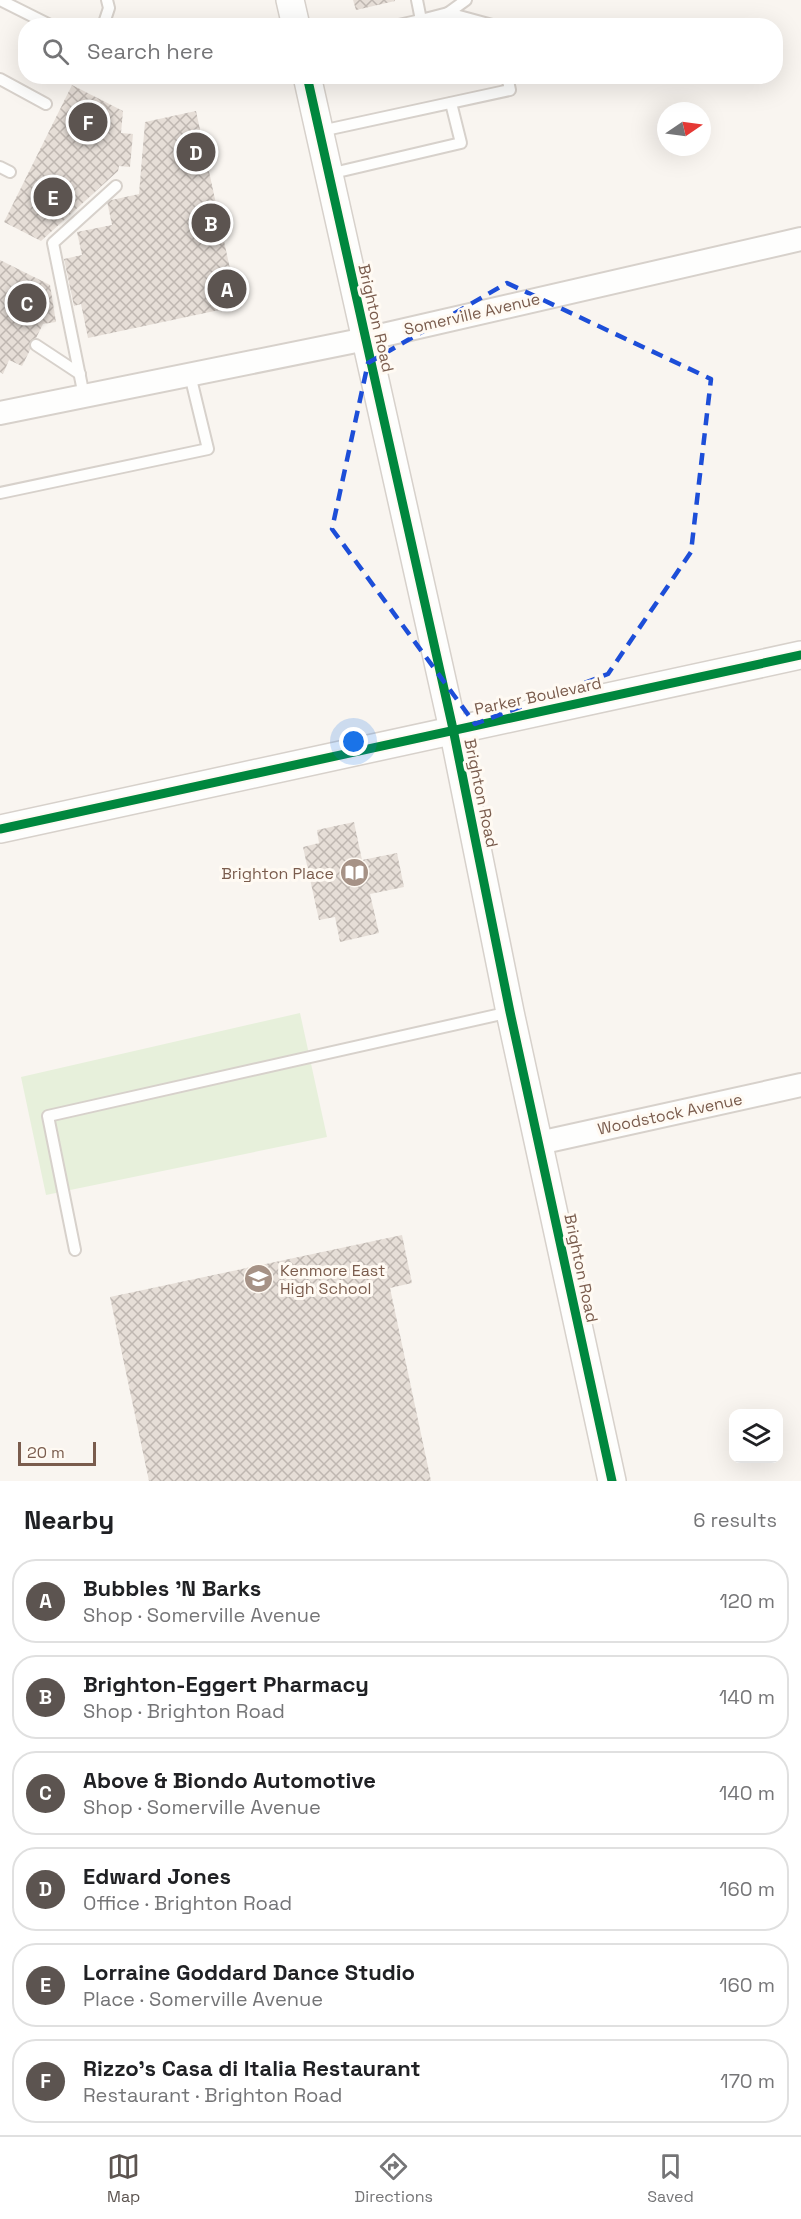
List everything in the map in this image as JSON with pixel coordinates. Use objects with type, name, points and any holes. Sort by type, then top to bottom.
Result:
[{"type":"street","points":[[290,0],[294,18]]},
{"type":"street","name":"Brighton Road","points":[[309,84],[453,729],[510,1012],[612,1481]]},
{"type":"street","name":"Somerville Avenue","points":[[0,413],[366,339],[801,239]]},
{"type":"street","name":"Parker Boulevard","points":[[0,829],[801,655]]},
{"type":"street","name":"Woodstock Avenue","points":[[539,1143],[801,1085]]},
{"type":"lane","points":[[0,0],[36,18]]},
{"type":"lane","points":[[106,18],[109,8],[107,0]]},
{"type":"lane","points":[[417,0],[421,18]]},
{"type":"lane","points":[[429,18],[448,13],[466,0]]},
{"type":"lane","points":[[448,13],[466,18]]},
{"type":"lane","points":[[0,79],[46,104]]},
{"type":"lane","points":[[320,132],[510,90],[509,84]]},
{"type":"lane","points":[[329,174],[461,143],[450,103]]},
{"type":"lane","points":[[84,396],[53,243],[116,186]]},
{"type":"lane","points":[[36,345],[80,374]]},
{"type":"lane","points":[[0,493],[208,449],[190,375]]},
{"type":"lane","points":[[75,1250],[48,1116],[510,1012]]},
{"type":"highlighted area","points":[[507,283],[711,379],[691,552],[608,674],[475,724],[332,529],[368,363]]},
{"type":"green space","points":[[300,1013],[327,1137],[46,1195],[21,1077]]},
{"type":"building","points":[[353,0],[395,0],[395,1],[356,10]]},
{"type":"building","points":[[72,85],[123,111],[121,133],[133,134],[130,167],[119,166],[118,171],[41,241],[4,222]]},
{"type":"building","points":[[196,111],[238,306],[88,338],[81,304],[74,306],[64,259],[82,255],[77,232],[112,225],[107,201],[139,194],[145,122]]},
{"type":"building","points":[[0,260],[50,285],[56,322],[43,324],[22,366],[9,360],[3,374],[0,372]]},
{"type":"building","name":"Brighton Place","points":[[354,822],[362,860],[397,853],[404,887],[370,894],[379,933],[340,942],[335,917],[319,920],[303,847],[319,843],[317,830]]},
{"type":"building","points":[[402,1235],[412,1283],[390,1288],[431,1481],[149,1481],[110,1297]]},
{"type":"cycle path","points":[[309,84],[453,729],[510,1012],[612,1481]]},
{"type":"cycle path","points":[[0,829],[801,655]]},
{"type":"place","name":"Rizzo's Casa di Italia Restaurant","points":[[88,122]]},
{"type":"place","name":"Edward Jones","points":[[196,152]]},
{"type":"place","name":"Lorraine Goddard Dance Studio","points":[[53,197]]},
{"type":"place","name":"Brighton-Eggert Pharmacy","points":[[211,223]]},
{"type":"place","name":"Bubbles 'N Barks","points":[[227,289]]},
{"type":"place","name":"Above & Biondo Automotive","points":[[27,303]]},
{"type":"place","name":"Brighton Place","points":[[355,873]]},
{"type":"place","name":"Kenmore East High School","points":[[259,1279]]}]
